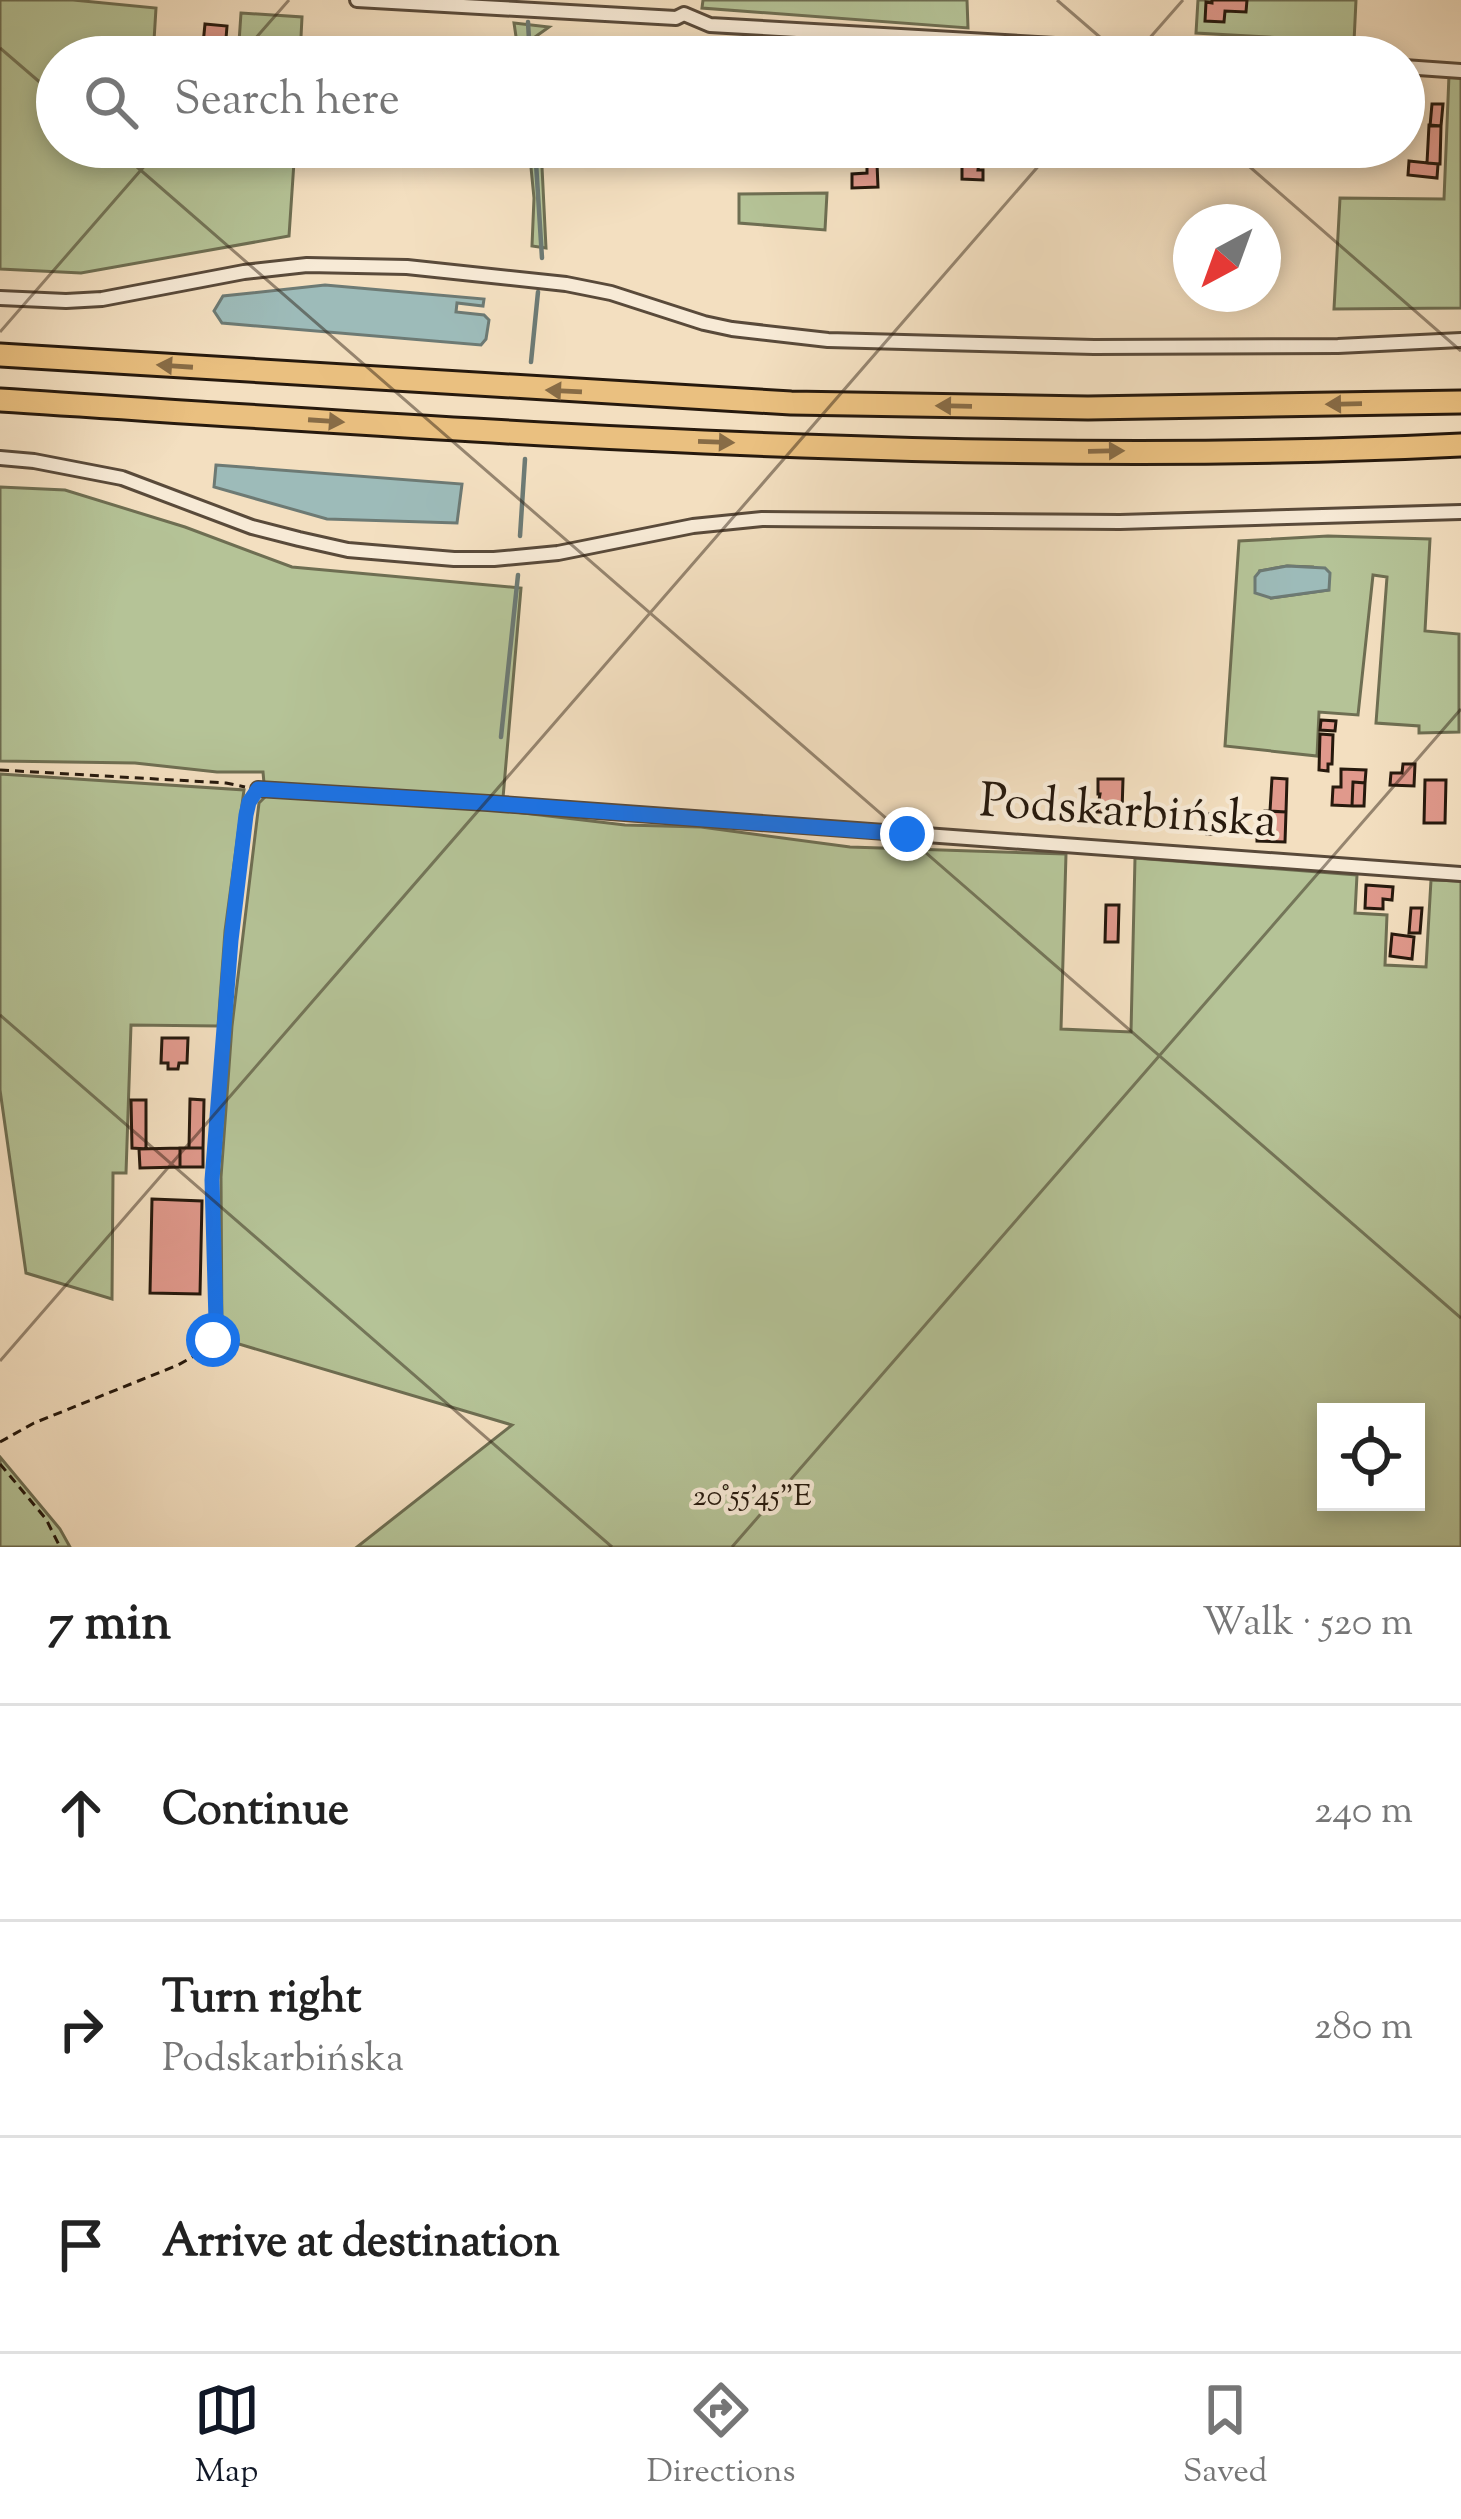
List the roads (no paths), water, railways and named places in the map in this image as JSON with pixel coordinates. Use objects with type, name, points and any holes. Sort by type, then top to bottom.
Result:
[{"type":"highway","points":[[0,355],[791,403],[1088,408],[1461,402]]},
{"type":"highway","points":[[0,400],[590,437],[861,448],[1075,452],[1461,445]]},
{"type":"street","points":[[357,0],[676,18],[685,7],[710,26],[889,36]]},
{"type":"street","points":[[1425,68],[1461,70]]},
{"type":"street","points":[[0,298],[101,298],[307,265],[407,267],[566,284],[718,326],[828,340],[1094,347],[1338,346],[1461,340]]},
{"type":"street","points":[[0,458],[122,478],[253,526],[348,550],[454,559],[558,553],[693,526],[762,519],[1120,522],[1461,512]]},
{"type":"street","name":"Podskarbińska","points":[[258,789],[1461,874]]},
{"type":"lane","points":[[212,1180],[231,940],[246,815],[258,789]]},
{"type":"water","points":[[325,285],[484,299],[483,306],[457,303],[456,312],[484,315],[489,320],[486,339],[481,345],[222,323],[214,311],[223,296]]},
{"type":"water","points":[[216,465],[462,484],[457,523],[327,519],[214,487]]},
{"type":"water","points":[[1287,566],[1325,568],[1330,573],[1329,590],[1271,598],[1255,593],[1260,571]]},
{"type":"waterway","points":[[528,22],[529,36]]},
{"type":"waterway","points":[[536,168],[542,258]]},
{"type":"waterway","points":[[531,362],[538,292]]},
{"type":"waterway","points":[[520,536],[525,459]]},
{"type":"waterway","points":[[501,737],[518,575]]}]
